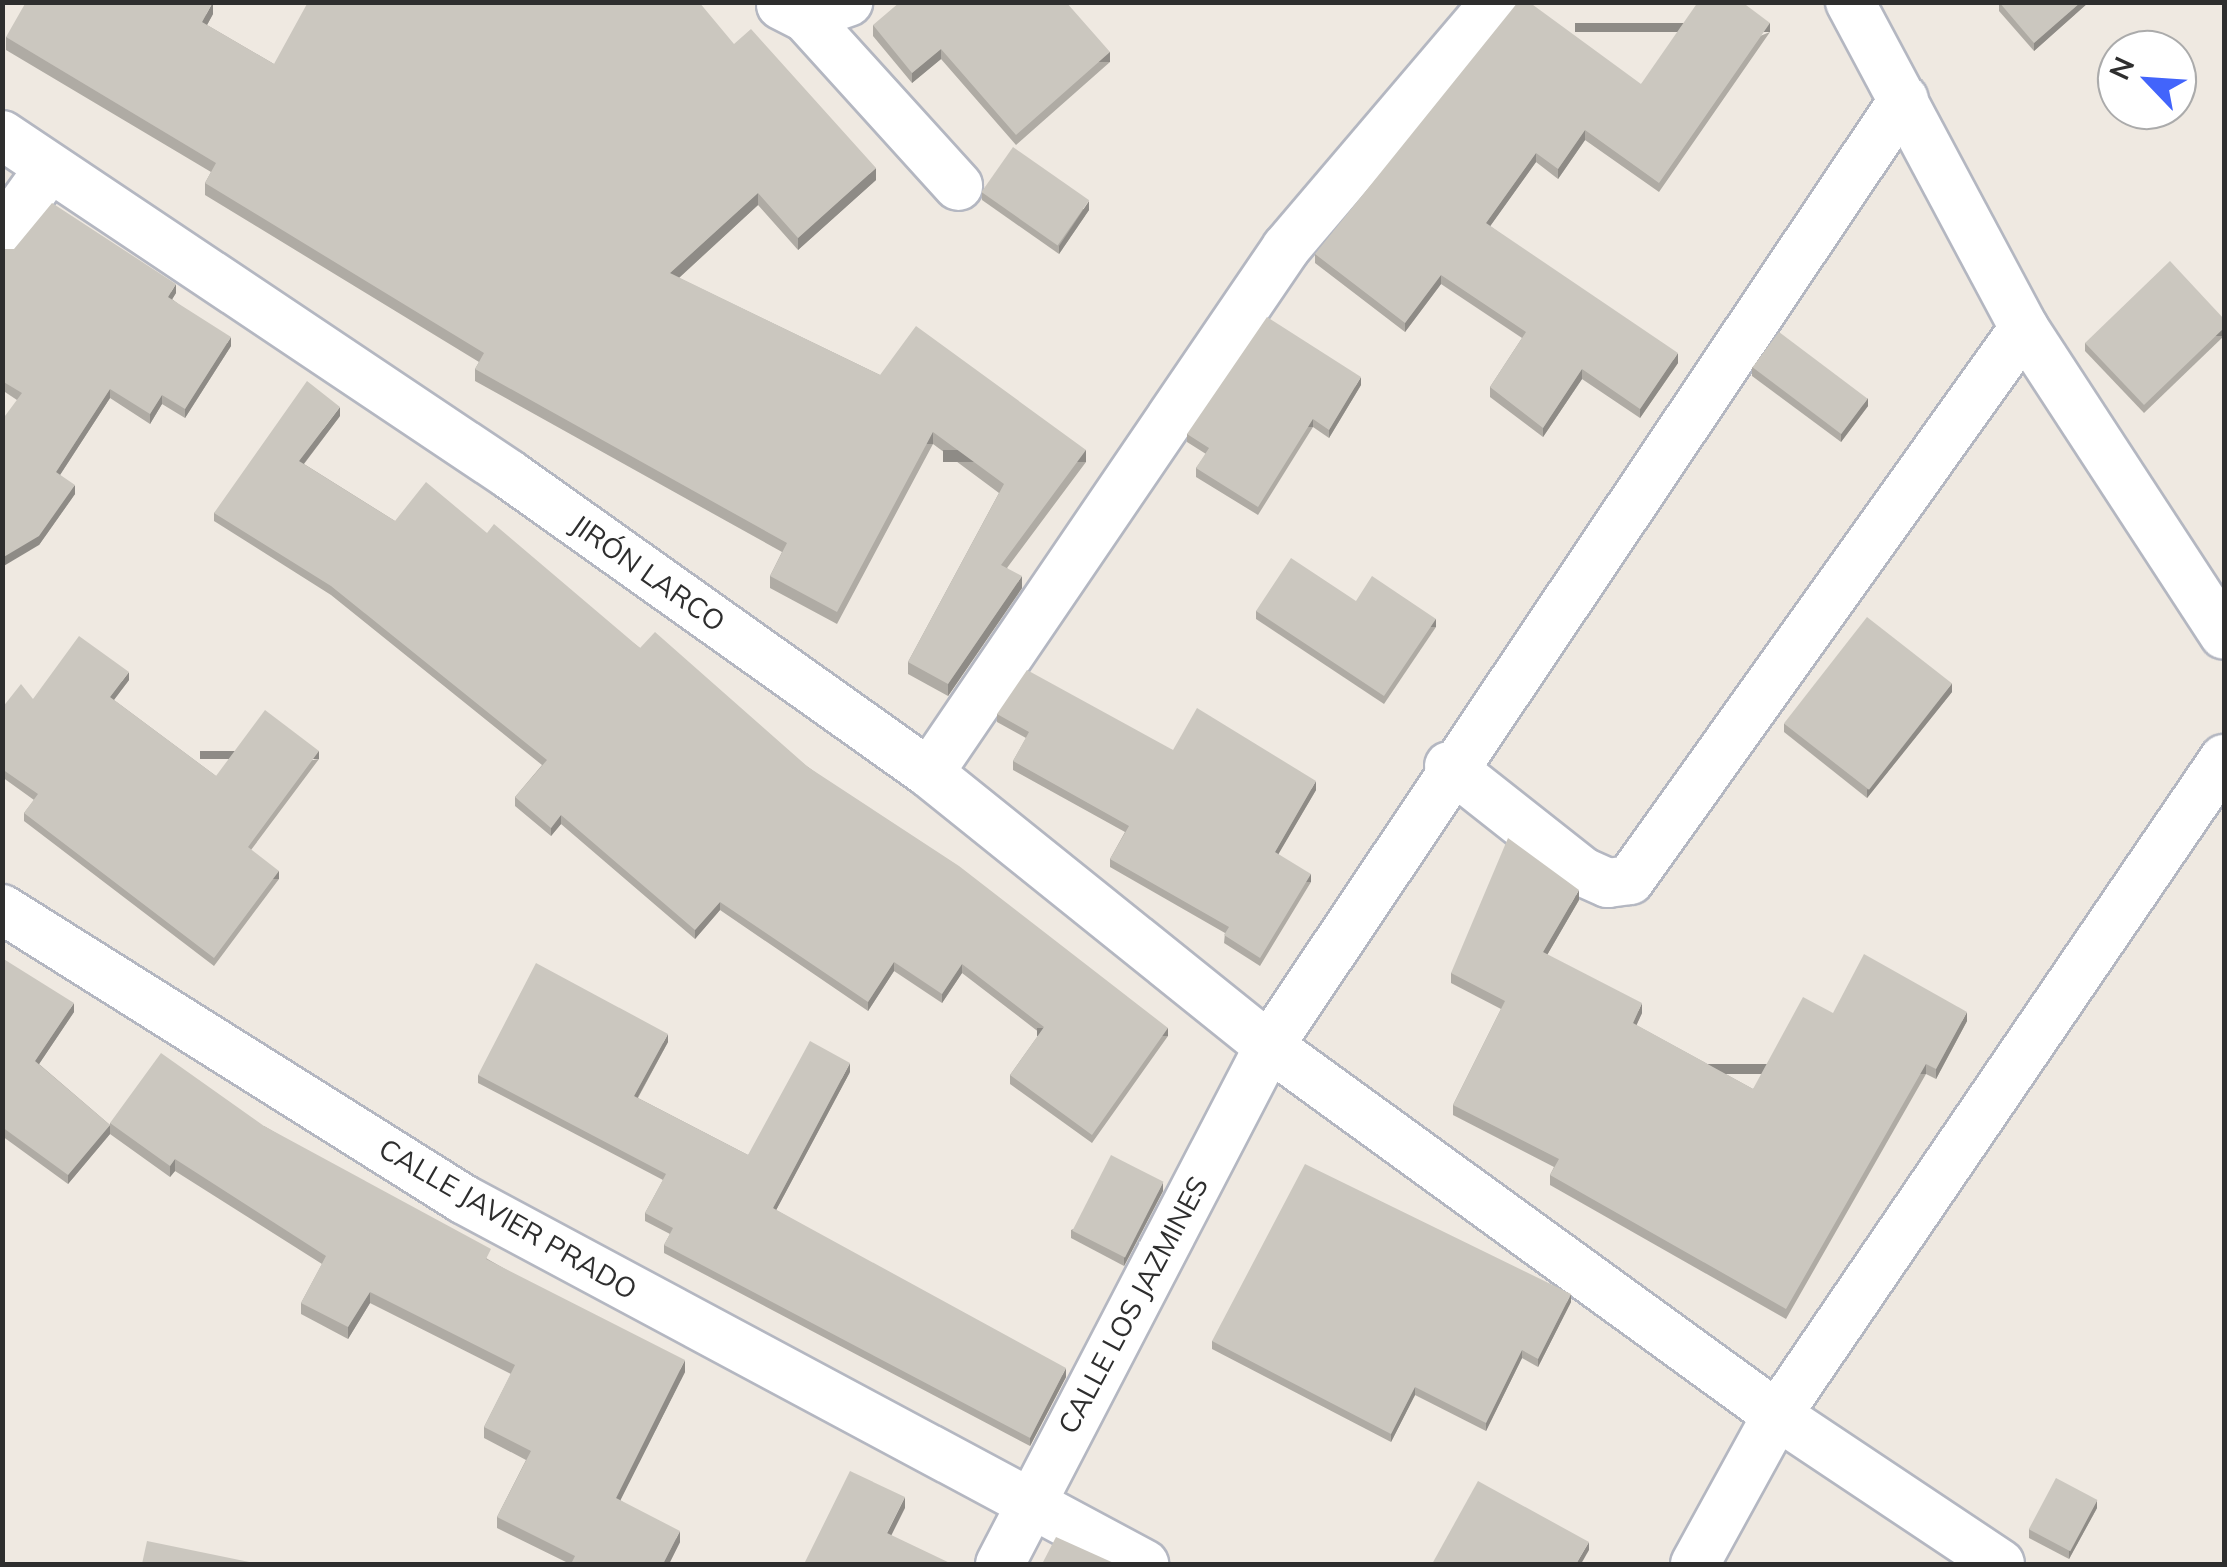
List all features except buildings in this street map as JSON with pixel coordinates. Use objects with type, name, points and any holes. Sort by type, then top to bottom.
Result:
[{"type":"street","points":[[929,773],[1286,248],[1495,2]]},
{"type":"street","points":[[1850,2],[2024,328],[2224,635]]},
{"type":"street","points":[[810,7],[958,186]]},
{"type":"street","name":"CALLE LOS JAZMINES","points":[[1000,1564],[1269,1046],[1449,766],[1904,99]]},
{"type":"street","name":"JIRÓN LARCO","points":[[2,135],[48,170],[510,475],[929,773],[1269,1046],[1777,1415],[2000,1564]]},
{"type":"street","points":[[2,234],[48,170]]},
{"type":"street","points":[[1449,766],[1583,872],[1608,884],[1630,880],[2024,328]]},
{"type":"street","points":[[1695,1564],[1777,1415],[2224,759]]},
{"type":"street","name":"CALLE JAVIER PRADO","points":[[2,910],[462,1199],[1144,1564]]}]
